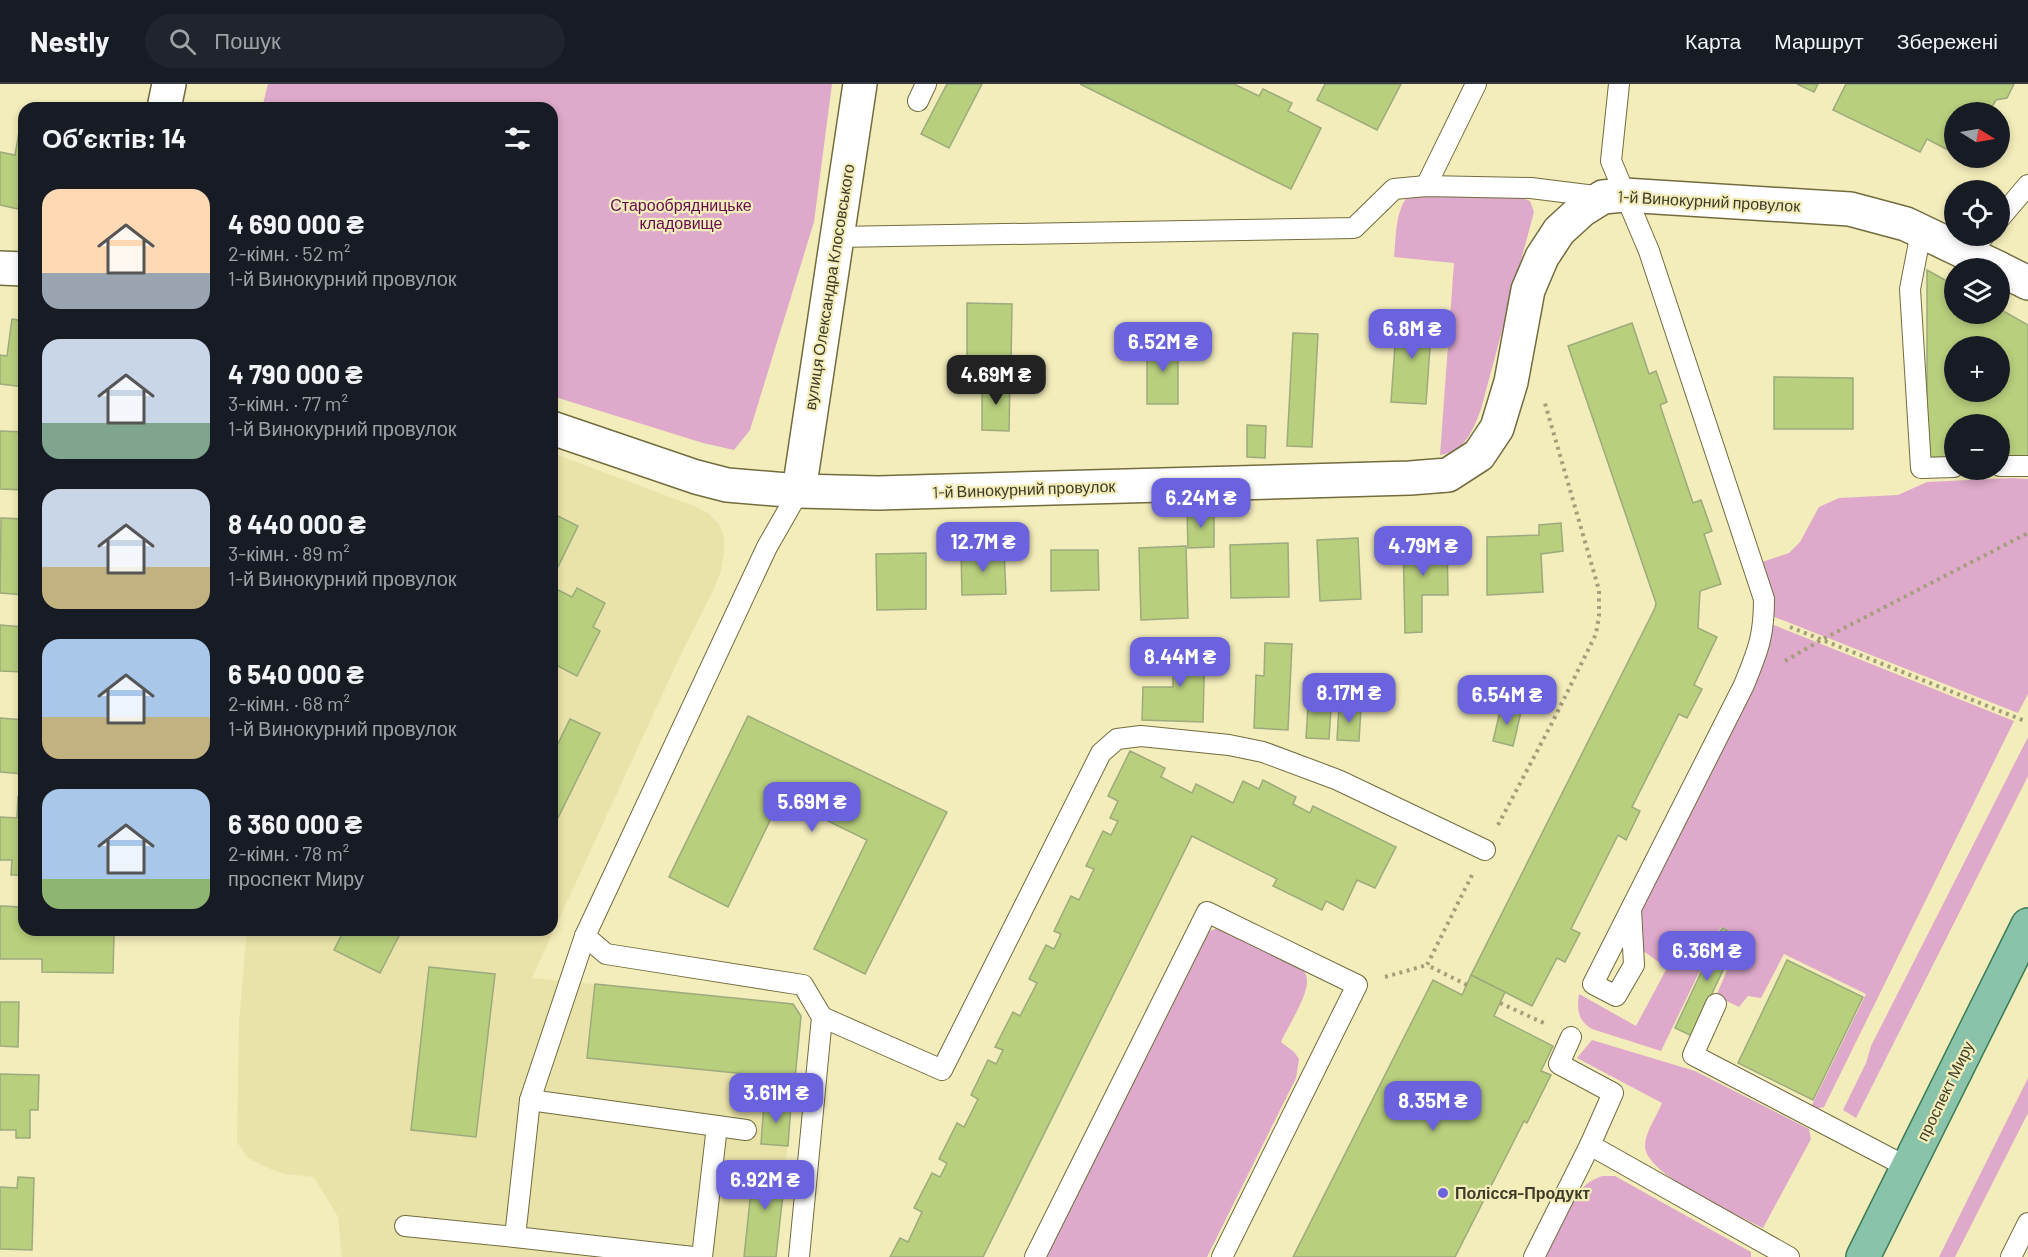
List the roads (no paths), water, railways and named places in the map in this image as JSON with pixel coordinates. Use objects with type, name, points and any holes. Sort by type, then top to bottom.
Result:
[{"type":"main road","name":"проспект Миру","points":[[1863,1257],[2026,932]]},
{"type":"street","points":[[166,102],[169,84]]},
{"type":"street","name":"вулиця Олександра Клосовського","points":[[799,491],[860,84]]},
{"type":"street","name":"1-й Винокурний провулок","points":[[558,430],[717,482],[755,488],[799,491],[878,492],[1410,478],[1448,475],[1479,455],[1497,428],[1511,382],[1528,290],[1542,257],[1559,231],[1582,210],[1613,196],[1850,209],[1881,216],[1921,232],[1944,237]]},
{"type":"street","name":"1-й Винокурний провулок","points":[[1977,246],[1988,258]]},
{"type":"street","points":[[0,268],[18,269]]},
{"type":"street","name":"1-й Винокурний провулок","points":[[2010,274],[2028,283]]},
{"type":"lane","points":[[1425,186],[1476,84]]},
{"type":"lane","points":[[1613,196],[1611,161],[1619,84]]},
{"type":"lane","points":[[2010,206],[2028,185]]},
{"type":"lane","points":[[837,237],[1353,228],[1394,189],[1425,186],[1531,188],[1613,196],[1636,218],[1653,262],[1764,599],[1761,645],[1744,685],[1631,909]]},
{"type":"lane","points":[[1921,232],[1910,289],[1921,468],[1944,467]]},
{"type":"lane","points":[[2010,466],[2028,466]]},
{"type":"lane","points":[[515,1237],[530,1100],[585,936],[767,548],[799,491]]},
{"type":"lane","points":[[585,936],[606,954],[803,985],[822,1017],[942,1070],[1101,753],[1117,739],[1141,736],[1229,745],[1263,752],[1338,780],[1485,850]]},
{"type":"lane","points":[[1035,1257],[1207,912],[1358,985],[1222,1257]]},
{"type":"lane","points":[[1716,1004],[1693,1056],[1907,1167]]},
{"type":"lane","points":[[799,1257],[822,1017]]},
{"type":"lane","points":[[1534,1257],[1590,1145],[1612,1093],[1558,1064],[1571,1036]]},
{"type":"lane","points":[[530,1100],[746,1130]]},
{"type":"lane","points":[[702,1257],[717,1125]]},
{"type":"lane","points":[[1590,1145],[1789,1257]]},
{"type":"lane","points":[[2011,1257],[2028,1222]]},
{"type":"lane","points":[[405,1226],[693,1257]]},
{"type":"place","name":"Полісся-Продукт","points":[[1443,1193]]},
{"type":"park label","name":"Старообрядницьке кладовище","points":[[681,214]]}]
